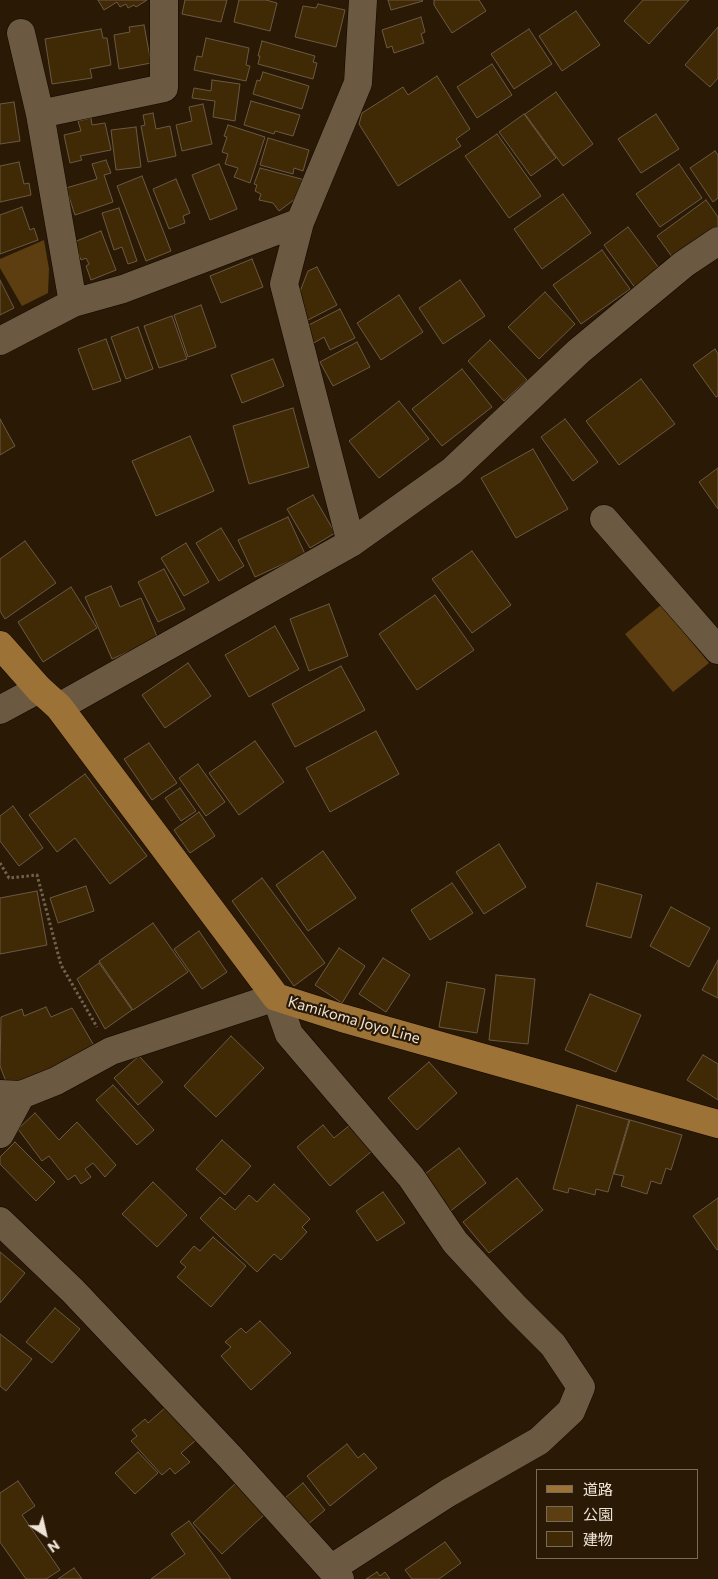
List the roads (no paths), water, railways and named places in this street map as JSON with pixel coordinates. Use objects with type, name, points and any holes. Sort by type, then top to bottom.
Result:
[{"type":"main road","name":"Kamikoma Joyo Line","points":[[0,646],[49,698],[276,998],[718,1124]]},
{"type":"street","points":[[40,114],[164,88],[164,0]]},
{"type":"street","points":[[351,543],[284,284],[300,222],[358,83],[363,0]]},
{"type":"street","points":[[21,33],[40,114],[72,303]]},
{"type":"street","points":[[0,341],[72,303],[123,289],[300,222]]},
{"type":"street","points":[[0,710],[49,698],[351,543],[452,471],[579,352],[684,264],[718,241]]},
{"type":"street","points":[[604,519],[712,632]]},
{"type":"street","points":[[0,1134],[11,1094],[56,1080],[111,1052],[276,998],[289,1034],[411,1176],[455,1242],[515,1308],[553,1345],[580,1387],[571,1411],[539,1441],[448,1494],[336,1573],[73,1291],[0,1221]]}]
